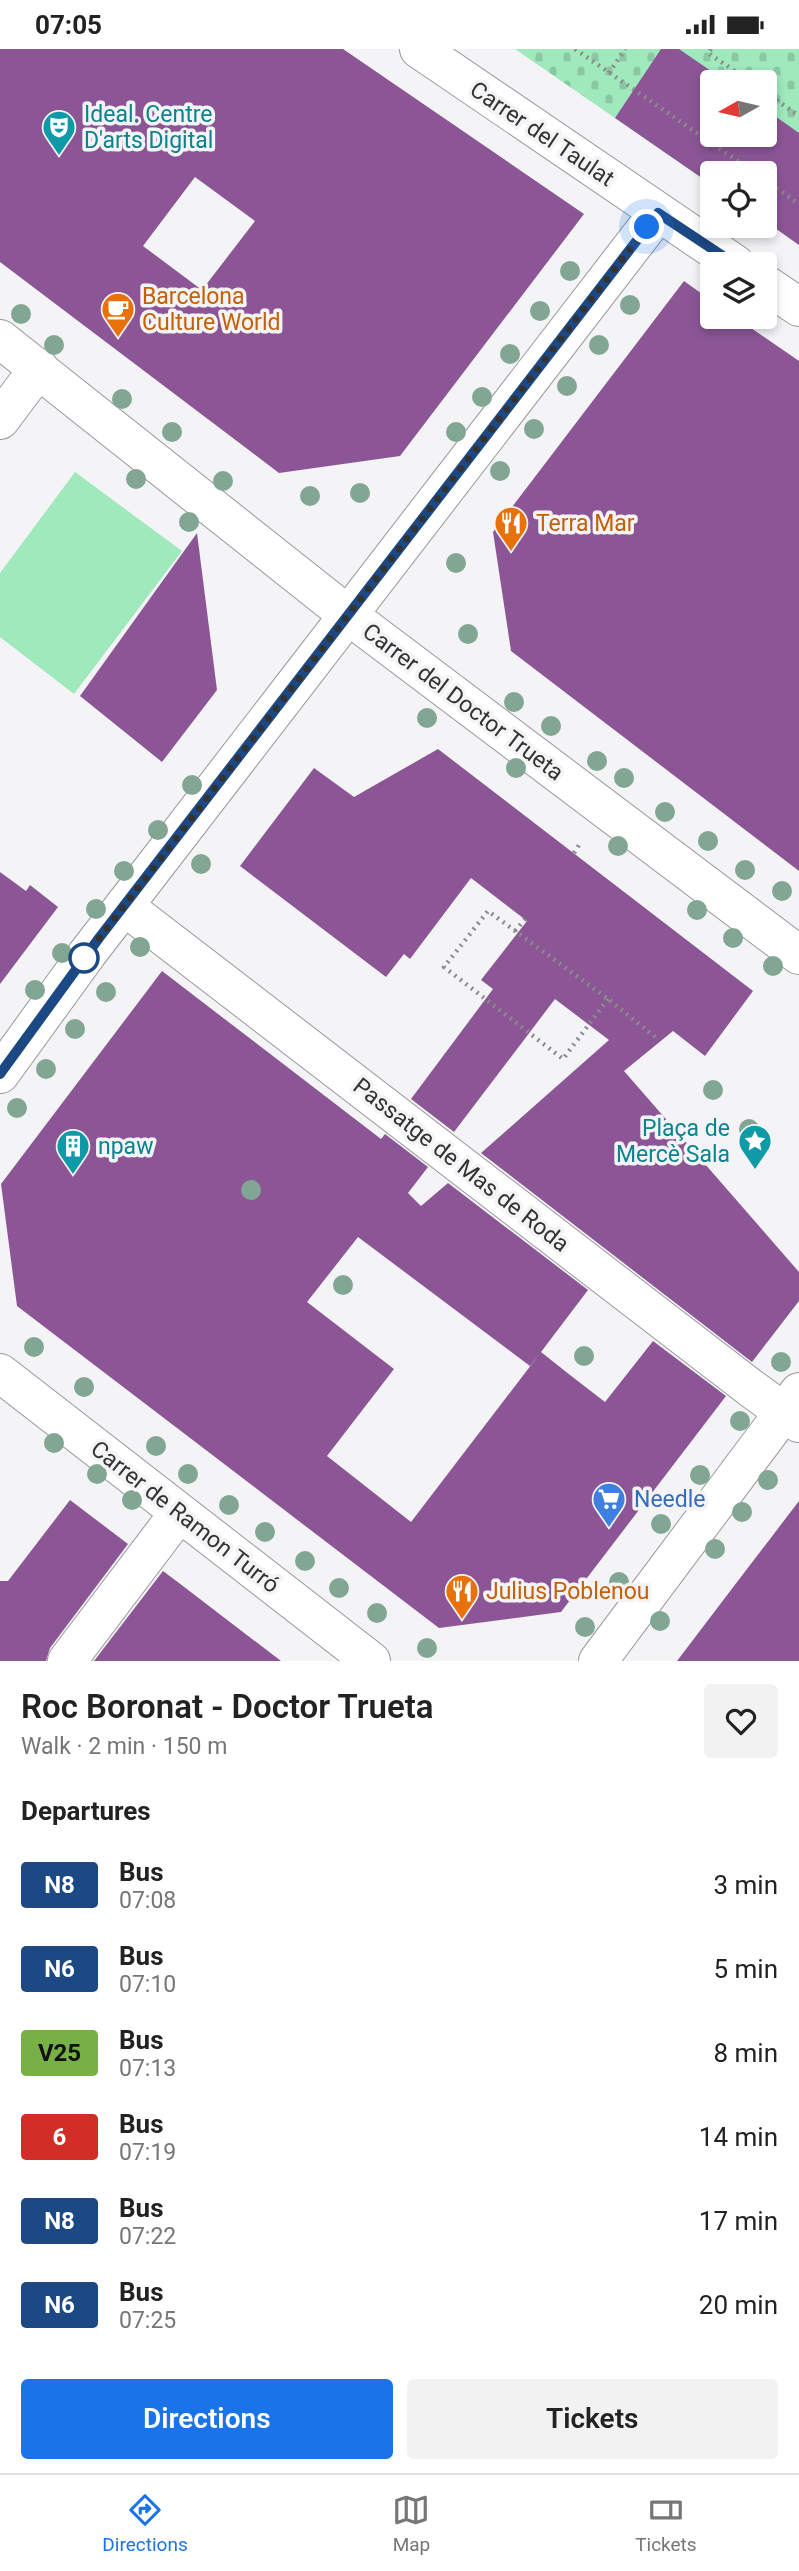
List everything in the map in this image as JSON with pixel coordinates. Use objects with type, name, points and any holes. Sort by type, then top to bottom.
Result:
[{"type":"street","name":"Carrer del Taulat","points":[[419,49],[717,252]]},
{"type":"street","points":[[0,1074],[124,906],[658,213]]},
{"type":"street","points":[[777,292],[799,307]]},
{"type":"street","name":"Carrer del Doctor Trueta","points":[[0,339],[348,615],[799,955]]},
{"type":"street","points":[[0,420],[38,368]]},
{"type":"street","name":"Passatge de Mas de Roda","points":[[124,906],[752,1389],[794,1409]]},
{"type":"street","name":"Carrer de Ramon Turró","points":[[0,1373],[371,1661]]},
{"type":"street","points":[[598,1661],[794,1409]]},
{"type":"street","points":[[67,1661],[179,1514]]},
{"type":"path","points":[[575,49],[737,161]]},
{"type":"path","points":[[609,73],[625,49]]},
{"type":"path","points":[[711,49],[708,53],[733,70]]},
{"type":"path","points":[[777,100],[799,115]]},
{"type":"path","points":[[777,188],[799,204]]},
{"type":"path","points":[[608,999],[563,1059],[444,967],[488,911],[608,999],[659,1040]]},
{"type":"path","points":[[515,931],[525,919]]},
{"type":"green space","points":[[515,49],[799,49],[799,245],[777,229],[777,161],[700,161],[700,177]]},
{"type":"green space","points":[[75,472],[182,551],[74,694],[0,637],[0,573]]},
{"type":"building","points":[[0,49],[343,49],[584,214],[400,456],[279,473],[0,262]],"holes":[[[195,177],[255,221],[202,290],[143,246]]]},
{"type":"building","points":[[661,49],[679,49],[710,70],[700,70],[700,147],[777,147],[777,117],[799,133],[799,245],[777,229],[777,161],[700,161],[700,177],[615,118]]},
{"type":"building","points":[[684,281],[700,292],[700,329],[752,329],[799,361],[799,871],[511,651],[493,532]]},
{"type":"building","points":[[197,533],[217,690],[162,762],[80,696]]},
{"type":"building","points":[[438,749],[753,991],[705,1056],[673,1031],[624,1071],[799,1272],[799,1301],[752,1362],[481,1153],[609,1040],[555,999],[454,1132],[411,1099],[493,989],[481,980],[527,921],[471,878],[410,959],[404,954],[386,977],[240,866],[314,768],[354,797]]},
{"type":"building","points":[[0,872],[26,891],[30,885],[58,907],[0,984]]},
{"type":"building","points":[[162,971],[381,1139],[385,1134],[428,1167],[408,1193],[421,1206],[448,1183],[588,1290],[541,1352],[605,1402],[653,1341],[726,1396],[561,1612],[439,1628],[17,1306],[1,1184]],"holes":[[[358,1237],[530,1366],[541,1352],[411,1522],[327,1456],[394,1369],[307,1302]]]},
{"type":"building","points":[[70,1500],[128,1544],[50,1648],[46,1661],[0,1661],[0,1581],[8,1581]]},
{"type":"building","points":[[799,1501],[799,1661],[677,1661],[734,1586]]},
{"type":"building","points":[[163,1571],[179,1583],[281,1661],[94,1661]]},
{"type":"bus line","name":"N8","points":[[0,1074],[99,938],[658,213],[717,252]]},
{"type":"place","name":"Ideal. Centre D'arts Digital","points":[[59,157]]},
{"type":"place","name":"Barcelona Culture World","points":[[118,339]]},
{"type":"place","name":"Terra Mar","points":[[511,553]]},
{"type":"place","name":"Plaça de Mercè Sala","points":[[755,1171]]},
{"type":"place","name":"npaw","points":[[73,1176]]},
{"type":"place","name":"Needle","points":[[609,1529]]},
{"type":"place","name":"Julius Poblenou","points":[[462,1621]]},
{"type":"route","points":[[84,958],[647,227]]}]
